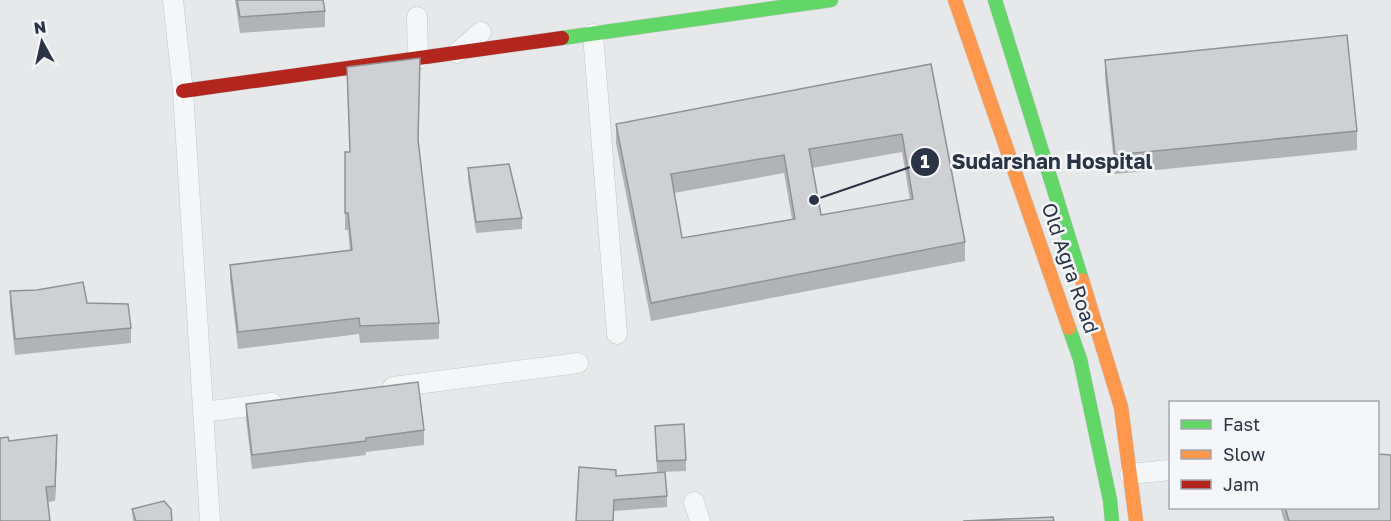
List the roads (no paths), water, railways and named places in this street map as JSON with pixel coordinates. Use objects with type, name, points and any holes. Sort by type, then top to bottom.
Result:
[{"type":"main road","points":[[183,91],[831,0]]},
{"type":"main road","name":"Old Agra Road","points":[[955,0],[1080,359],[1110,500],[1112,521]]},
{"type":"main road","name":"Old Agra Road","points":[[995,0],[1121,407],[1136,521]]},
{"type":"street","points":[[173,0],[183,91],[210,521]]},
{"type":"street","points":[[417,17],[418,58]]},
{"type":"street","points":[[457,53],[481,32]]},
{"type":"street","points":[[593,34],[617,334]]},
{"type":"street","points":[[379,389],[578,363]]},
{"type":"street","points":[[204,412],[285,401]]},
{"type":"street","points":[[1130,474],[1169,470]]},
{"type":"street","points":[[694,502],[700,521]]},
{"type":"place","name":"Sudarshan Hospital","points":[[814,200]]}]
